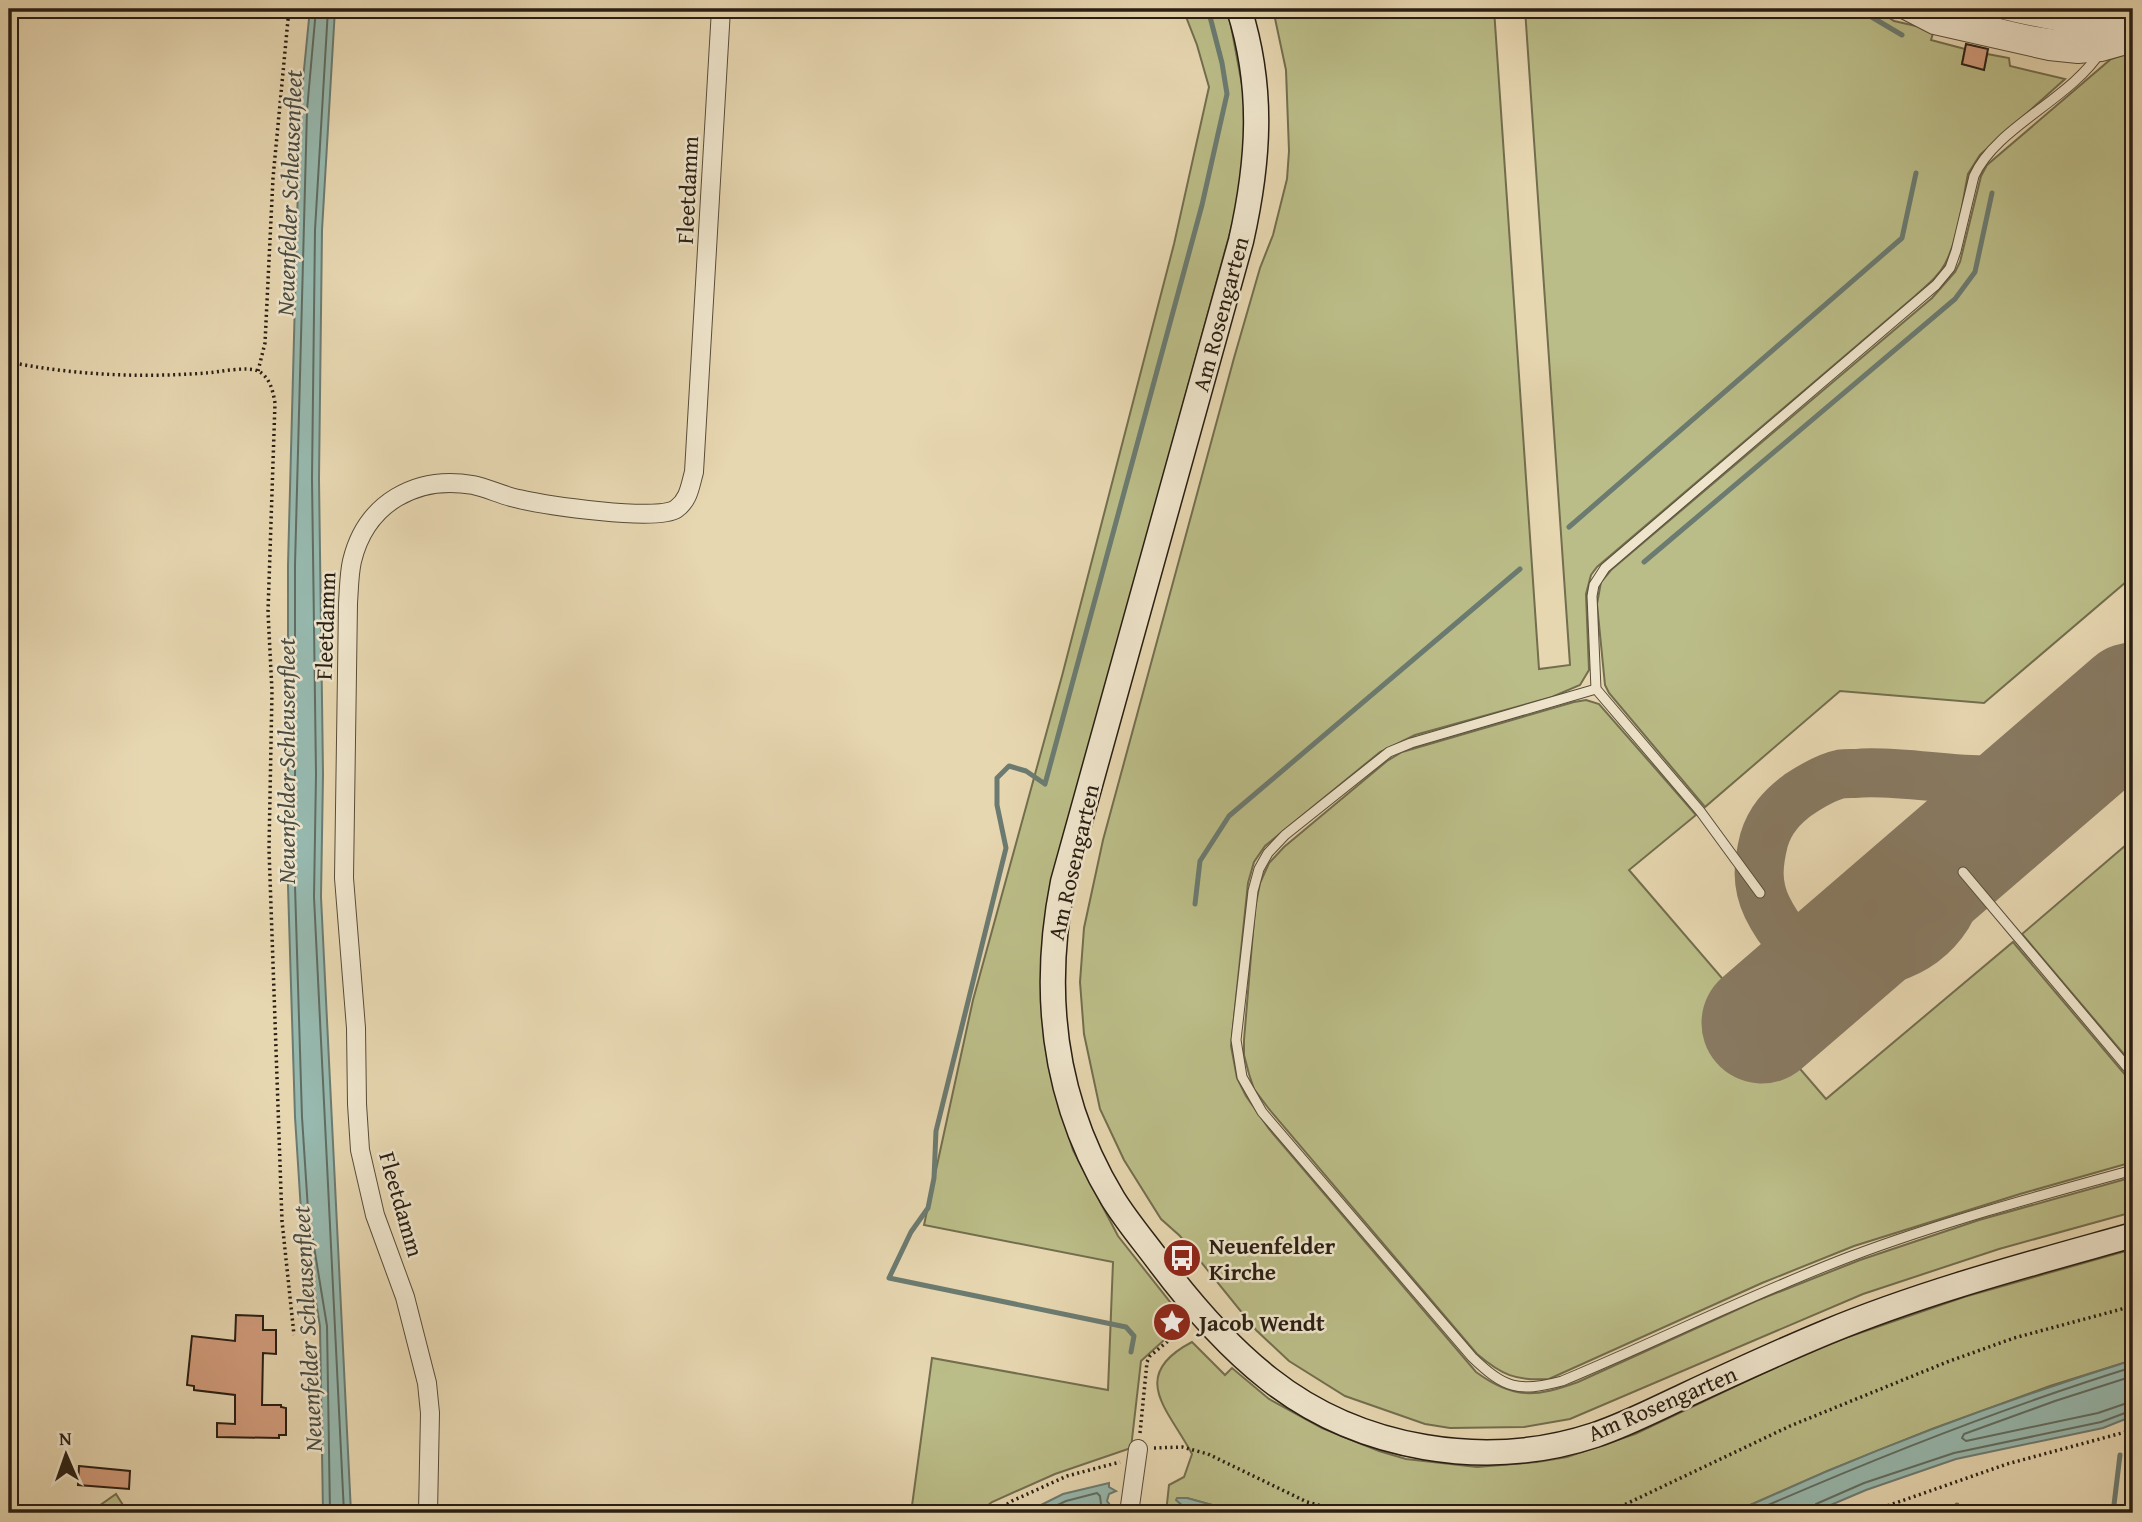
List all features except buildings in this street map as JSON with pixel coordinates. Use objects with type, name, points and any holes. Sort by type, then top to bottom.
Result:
[{"type":"main road","name":"Am Rosengarten","points":[[1239,9],[1248,40],[1255,83],[1256,156],[1251,199],[1063,882],[1052,954],[1054,1016],[1062,1072],[1098,1171],[1130,1225],[1202,1313],[1239,1353],[1270,1380],[1337,1420],[1383,1438],[1412,1445],[1470,1452],[1552,1446],[1606,1431],[1773,1355],[1905,1303],[1980,1278],[2133,1235]]},
{"type":"street","name":"Fleetdamm","points":[[428,1513],[430,1413],[427,1384],[405,1297],[365,1179],[356,1104],[356,1028],[344,878],[348,603],[352,560],[370,520],[402,492],[437,482],[473,485],[517,499],[566,507],[656,514],[674,511],[687,499],[694,472],[721,9]]},
{"type":"street","points":[[1248,40],[1251,9]]},
{"type":"street","points":[[1903,9],[1934,24],[2049,51],[2078,54],[2119,28]]},
{"type":"street","points":[[1930,9],[2054,38],[2119,28]]},
{"type":"street","points":[[1999,9],[2074,25],[2119,28],[2133,43]]},
{"type":"street","points":[[2055,9],[2083,14],[2133,36]]},
{"type":"street","points":[[1129,1513],[1138,1455]]},
{"type":"lane","points":[[1760,893],[1700,811],[1596,689],[1592,596],[1598,575],[1936,285],[1950,268],[1956,251],[1978,166],[2001,141],[2082,75],[2119,28]]},
{"type":"lane","points":[[1596,689],[1411,743],[1389,752],[1285,835],[1268,853],[1259,869],[1253,891],[1236,1040],[1242,1077],[1262,1112],[1489,1374],[1499,1381],[1527,1387],[1562,1381],[1781,1284],[1860,1253],[1935,1226],[2133,1170]]},
{"type":"lane","points":[[1963,872],[2133,1074]]},
{"type":"path","points":[[258,371],[265,343],[273,178],[289,9]]},
{"type":"path","points":[[9,362],[68,372],[177,376],[250,369],[266,376],[272,390],[275,403],[268,612],[272,691],[270,849],[282,1221],[294,1335]]},
{"type":"path","points":[[1598,1513],[1637,1499],[1790,1426],[1947,1362],[2014,1338],[2133,1306]]},
{"type":"path","points":[[1138,1455],[1147,1362],[1150,1356],[1202,1313]]},
{"type":"path","points":[[1867,1513],[2007,1464],[2133,1430]]},
{"type":"path","points":[[993,1513],[1012,1501],[1067,1476],[1138,1455],[1182,1447],[1208,1454],[1307,1502],[1346,1513]]},
{"type":"green space","points":[[1183,9],[1226,9],[1229,15],[1245,101],[1245,156],[1237,207],[1053,880],[1060,1107],[1073,1150],[1118,1236],[1185,1321],[1141,1361],[1131,1448],[1055,1474],[992,1502],[978,1513],[911,1513],[932,1358],[1108,1390],[1113,1262],[924,1225],[973,1000],[1062,676],[1174,244],[1209,87]]},
{"type":"green space","points":[[1273,9],[1494,9],[1539,669],[1570,665],[1525,9],[1876,9],[1894,21],[1934,30],[1931,40],[1965,49],[1962,64],[1984,69],[1987,54],[2009,58],[2010,66],[2065,79],[1980,155],[1968,174],[1950,254],[1935,277],[1597,567],[1591,575],[1586,594],[1589,670],[1580,685],[1552,697],[1415,735],[1380,752],[1265,846],[1254,862],[1248,883],[1231,1046],[1237,1078],[1269,1129],[1476,1372],[1502,1387],[1526,1393],[1550,1391],[1578,1382],[1756,1301],[1860,1260],[1979,1220],[2133,1177],[2133,1212],[1999,1249],[1863,1294],[1570,1419],[1524,1427],[1450,1428],[1425,1424],[1345,1396],[1289,1361],[1256,1330],[1180,1236],[1161,1219],[1124,1160],[1100,1109],[1084,1034],[1080,982],[1084,928],[1103,840],[1234,358],[1260,268],[1273,235],[1287,179],[1289,151],[1286,70]]},
{"type":"green space","points":[[2133,52],[2133,576],[1984,703],[1840,691],[1705,807],[1605,685],[1597,604],[1601,582],[1611,570],[1932,298],[1955,272],[1960,262],[1981,176],[1987,165],[2111,59]]},
{"type":"green space","points":[[1586,700],[1599,704],[1696,815],[1629,870],[1826,1099],[2013,942],[2133,1084],[2133,1162],[1854,1246],[1762,1283],[1549,1379],[1518,1378],[1494,1367],[1477,1354],[1254,1089],[1244,1055],[1244,1040],[1255,908],[1260,883],[1269,863],[1284,847],[1387,761],[1402,752]]},
{"type":"green space","points":[[2133,839],[2133,1065],[2022,934]]},
{"type":"green space","points":[[2133,1249],[2133,1360],[2050,1386],[1932,1429],[1732,1513],[1241,1513],[1187,1498],[1180,1504],[1184,1506],[1184,1511],[1166,1513],[1169,1485],[1184,1477],[1192,1454],[1165,1408],[1157,1381],[1161,1368],[1172,1355],[1192,1342],[1225,1375],[1232,1368],[1269,1399],[1322,1428],[1379,1451],[1406,1459],[1477,1467],[1537,1462],[1567,1457],[1635,1434],[1816,1348],[1964,1297]]},
{"type":"green space","points":[[116,1494],[128,1513],[89,1513]]},
{"type":"water","points":[[310,9],[335,9],[322,230],[319,479],[323,774],[321,897],[351,1513],[323,1513],[320,1326],[301,1211],[295,1117],[288,886],[288,565],[300,110]]},
{"type":"water","points":[[2133,1360],[2133,1416],[2103,1428],[1956,1459],[1866,1490],[1812,1513],[1732,1513],[1943,1425]]},
{"type":"water","points":[[1109,1483],[1109,1487],[1116,1491],[1109,1494],[1107,1501],[1114,1510],[1113,1513],[1025,1513],[1063,1494]]},
{"type":"water","points":[[1177,1498],[1187,1498],[1241,1513],[1180,1513],[1184,1511],[1184,1507]]},
{"type":"waterway","points":[[1131,1352],[1134,1336],[1126,1327],[889,1278],[911,1232],[928,1208],[934,1178],[936,1131],[1006,848],[997,805],[997,778],[1009,766],[1026,771],[1045,784],[1202,205],[1227,94],[1208,9]]},
{"type":"waterway","points":[[1858,9],[1902,35]]},
{"type":"waterway","points":[[1569,527],[1902,238],[1916,173]]},
{"type":"waterway","points":[[1644,562],[1955,299],[1975,272],[1992,193]]},
{"type":"waterway","points":[[1195,904],[1200,861],[1229,816],[1520,569]]},
{"type":"waterway","points":[[2113,1513],[2120,1455]]},
{"type":"waterway","points":[[1957,1505],[1957,1513]]},
{"type":"taxiway","points":[[2059,765],[1983,840],[1969,859],[1948,915],[1936,930],[1907,952],[1872,962],[1836,962],[1818,957],[1787,938],[1767,907],[1759,874],[1760,857],[1767,833],[1777,814],[1787,804],[1824,780],[1841,774],[1879,773],[1999,780],[2035,773],[2068,758]]},
{"type":"runway","points":[[1762,1023],[2133,703]]},
{"type":"place","name":"Neuenfelder Kirche","points":[[1182,1258]]},
{"type":"place","name":"Jacob Wendt","points":[[1172,1322]]},
{"type":"water label","name":"Neuenfelder Schleusenfleet","points":[[289,193]]},
{"type":"water label","name":"Neuenfelder Schleusenfleet","points":[[286,761]]},
{"type":"water label","name":"Neuenfelder Schleusenfleet","points":[[307,1329]]}]
